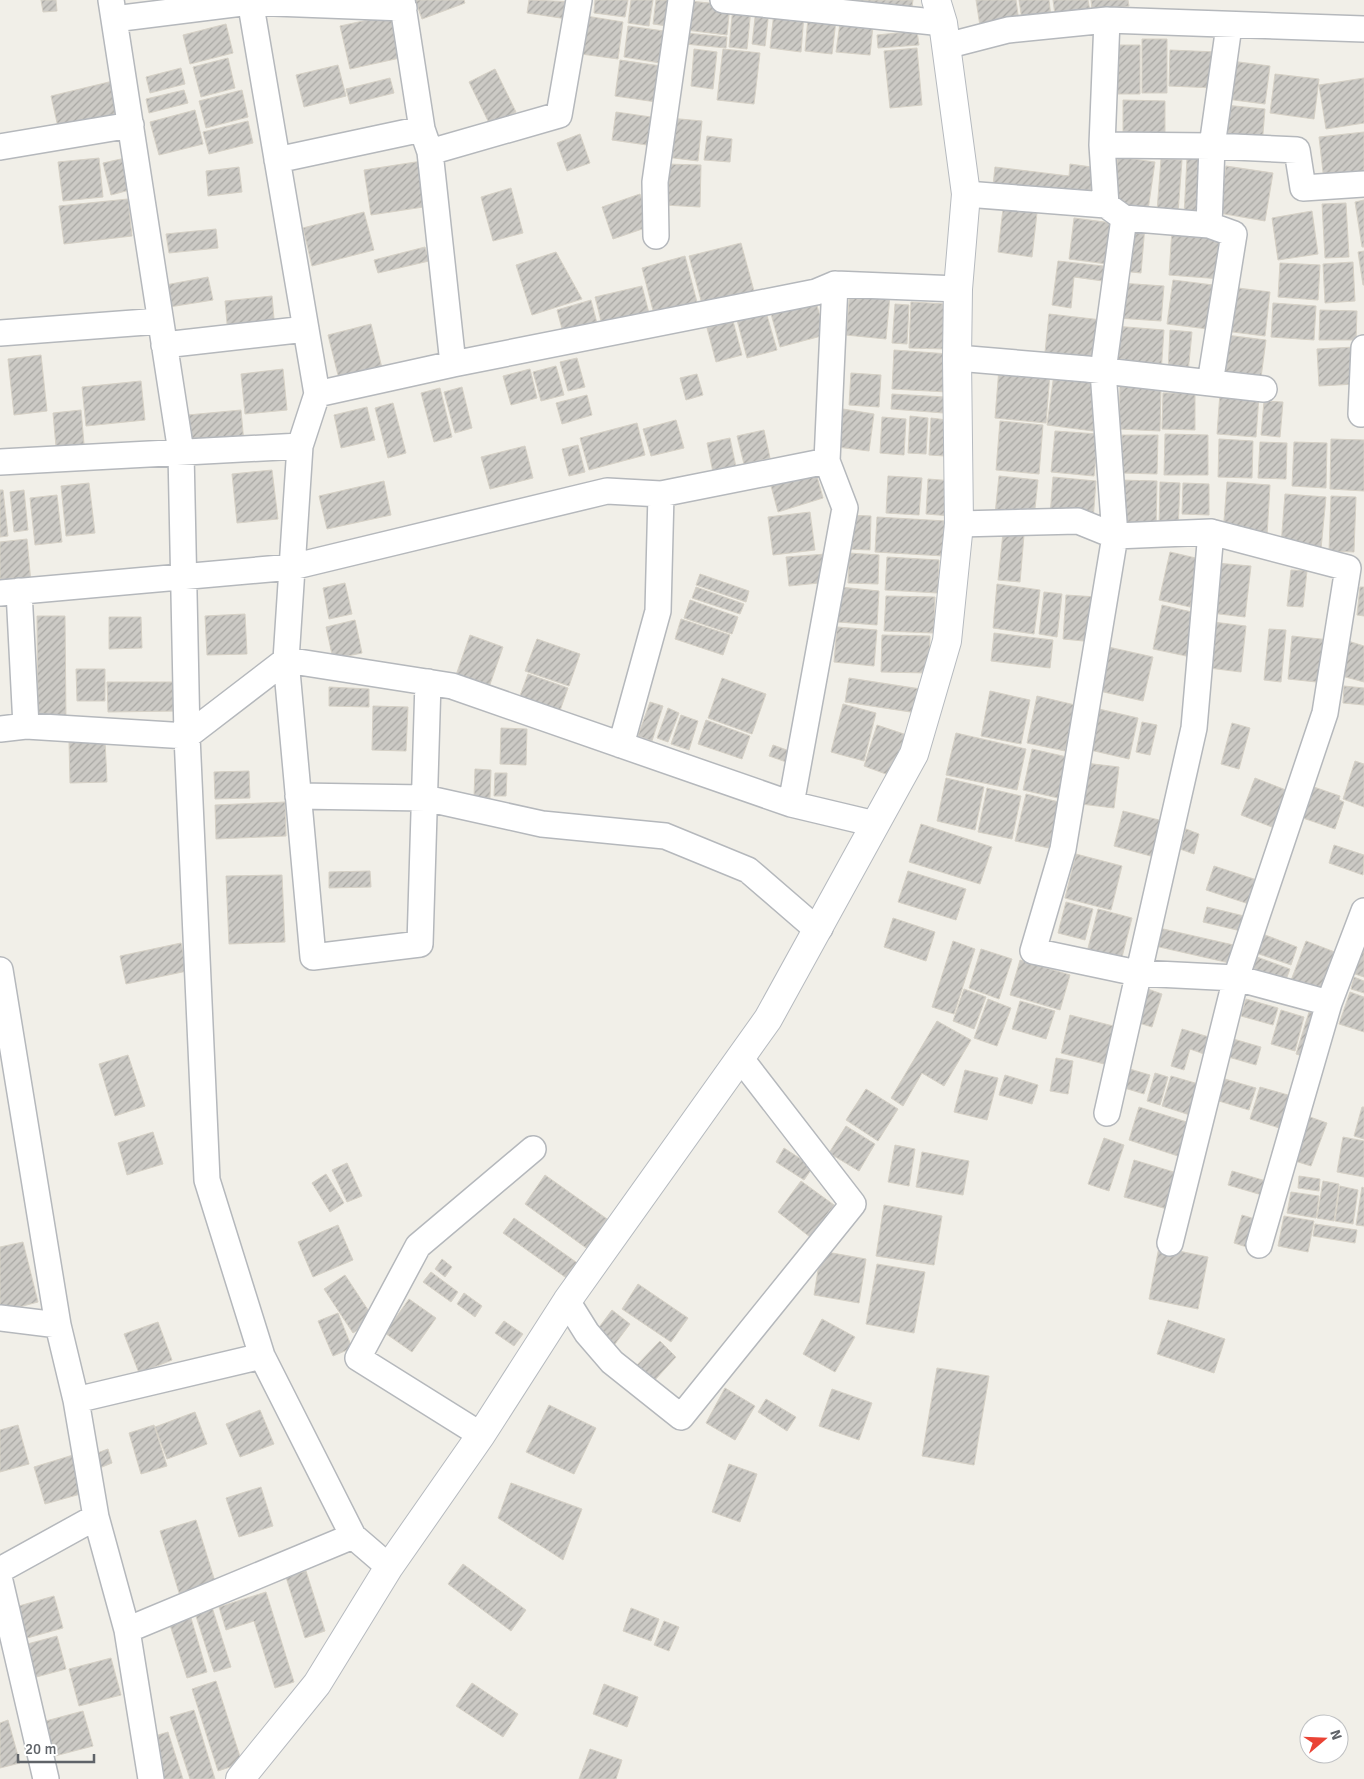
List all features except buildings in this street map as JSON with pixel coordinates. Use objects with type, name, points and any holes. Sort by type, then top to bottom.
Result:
[{"type":"main road","points":[[240,1779],[317,1684],[389,1567],[481,1435],[567,1301],[768,1019],[820,928],[914,754],[947,641],[959,524],[958,289],[966,194],[942,23]]},
{"type":"street","points":[[430,152],[559,115],[579,0]]},
{"type":"street","points":[[656,236],[655,182],[681,0]]},
{"type":"street","points":[[723,0],[1008,30],[1107,20],[1134,11],[1228,26],[1364,28]]},
{"type":"street","points":[[389,1567],[353,1536],[262,1356],[207,1180],[187,736],[180,452],[113,10],[250,1],[403,4],[422,129],[430,152],[453,364]]},
{"type":"street","points":[[250,1],[317,394],[300,446],[286,660],[314,957],[420,944],[428,682]]},
{"type":"street","points":[[1107,20],[1102,145],[1115,212],[1103,371],[1114,536],[1063,849],[1033,951],[1137,973],[1236,978],[1329,1003]]},
{"type":"street","points":[[1209,225],[1212,146],[1228,26]]},
{"type":"street","points":[[0,148],[131,125]]},
{"type":"street","points":[[277,160],[422,129]]},
{"type":"street","points":[[1102,145],[1212,146],[1297,150],[1302,188],[1364,184]]},
{"type":"street","points":[[966,194],[1209,225],[1234,234],[1210,383]]},
{"type":"street","points":[[791,804],[845,508],[827,461],[835,284]]},
{"type":"street","points":[[317,394],[453,364],[816,292],[835,284],[958,289]]},
{"type":"street","points":[[0,333],[162,333],[306,329]]},
{"type":"street","points":[[1362,414],[1364,348]]},
{"type":"street","points":[[957,358],[1103,371],[1264,389]]},
{"type":"street","points":[[0,462],[300,446]]},
{"type":"street","points":[[26,726],[9,592],[292,567],[607,491],[661,494],[827,461]]},
{"type":"street","points":[[621,745],[658,611],[661,494]]},
{"type":"street","points":[[959,524],[1078,521],[1114,536],[1211,532],[1348,568],[1325,713],[1236,978],[1170,1243]]},
{"type":"street","points":[[1107,1113],[1137,973],[1194,728],[1211,532]]},
{"type":"street","points":[[0,729],[26,726],[187,736],[286,660],[452,686],[791,804],[875,824]]},
{"type":"street","points":[[298,796],[425,798],[542,824],[665,836],[748,870],[814,927],[820,928]]},
{"type":"street","points":[[1259,1245],[1329,1003],[1364,911]]},
{"type":"street","points":[[0,970],[58,1325],[76,1400],[96,1517],[126,1630],[151,1779]]},
{"type":"street","points":[[567,1301],[587,1333],[612,1362],[681,1417],[852,1204],[741,1059]]},
{"type":"street","points":[[481,1435],[358,1358],[418,1246],[533,1148]]},
{"type":"street","points":[[0,1318],[58,1325]]},
{"type":"street","points":[[76,1400],[262,1356]]},
{"type":"street","points":[[0,1570],[96,1517]]},
{"type":"street","points":[[126,1630],[353,1536]]},
{"type":"street","points":[[0,1581],[46,1779]]}]
